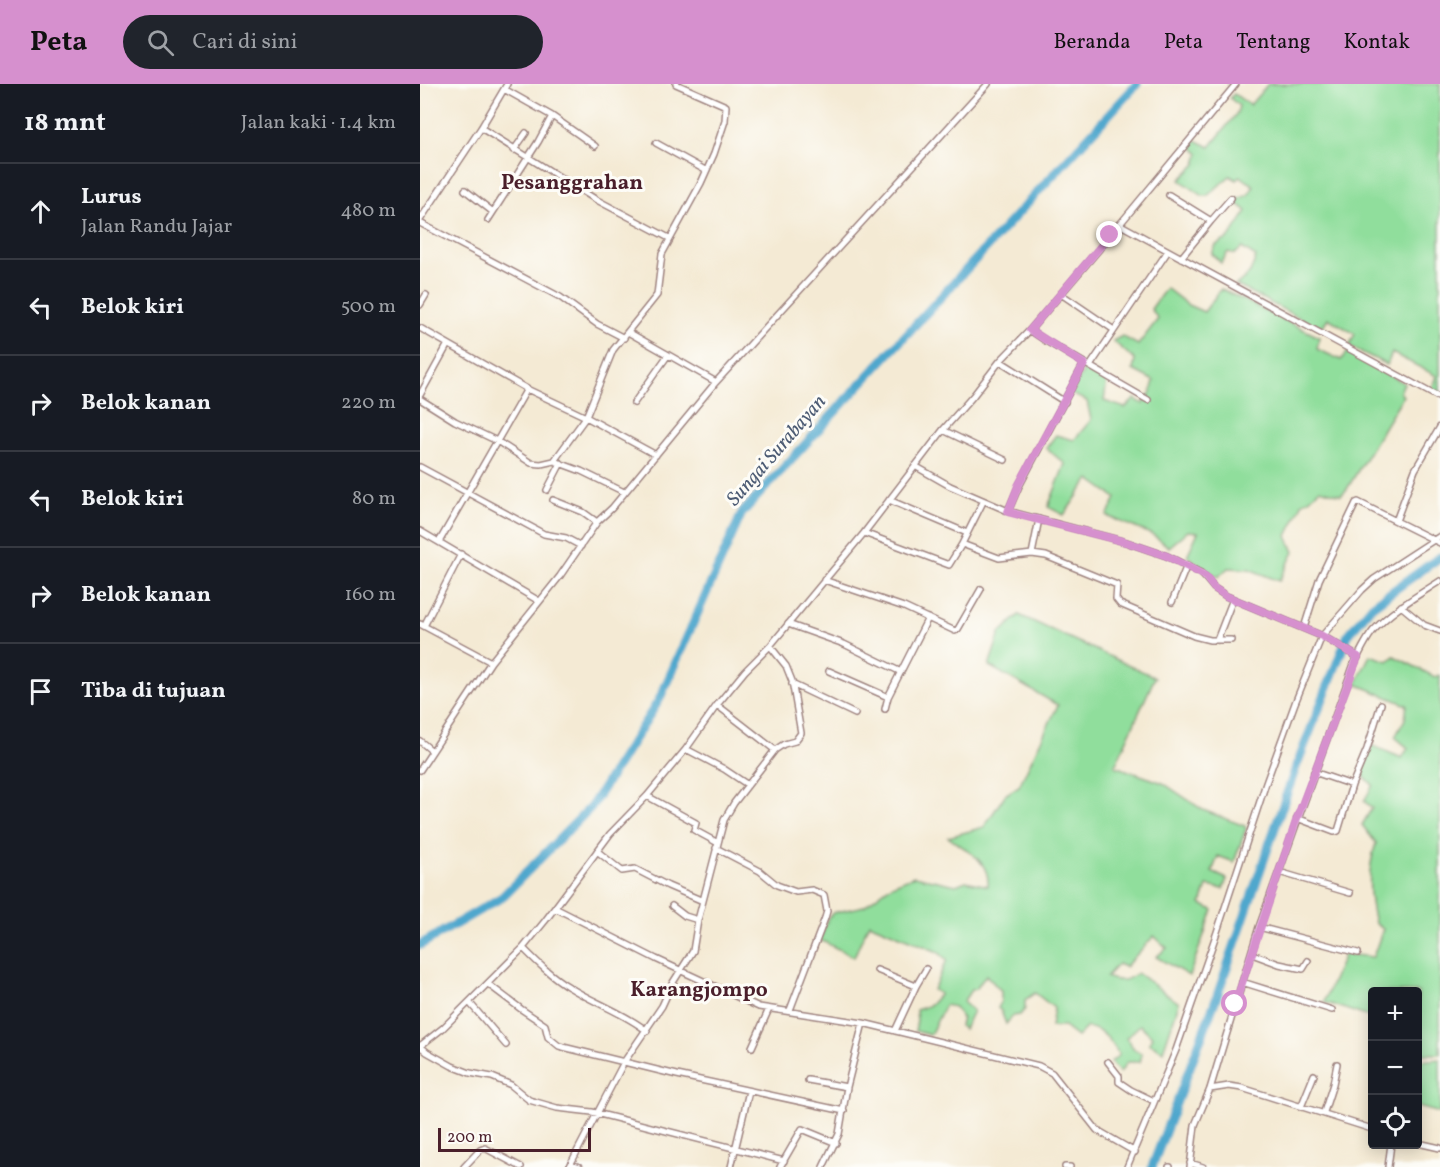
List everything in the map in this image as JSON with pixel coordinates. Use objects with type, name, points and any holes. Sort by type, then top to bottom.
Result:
[{"type":"street","points":[[554,461],[586,417],[613,350],[657,296],[662,254],[701,183],[720,137],[726,105],[676,84]]},
{"type":"street","points":[[420,770],[491,662],[597,522],[716,382],[988,84]]},
{"type":"street","points":[[784,1161],[592,1113],[557,1108],[529,1100],[511,1085],[452,1066],[420,1046],[442,1028],[523,948],[610,834],[686,749],[717,705],[745,671],[771,646],[824,580],[867,533],[973,396],[1121,225],[1236,84]]},
{"type":"street","points":[[595,146],[506,86],[420,221],[560,297],[597,324],[668,355],[716,382]]},
{"type":"street","points":[[488,220],[552,116]]},
{"type":"street","points":[[481,128],[607,207],[669,238]]},
{"type":"street","points":[[514,150],[526,133]]},
{"type":"street","points":[[657,143],[705,170]]},
{"type":"street","points":[[465,190],[493,212]]},
{"type":"street","points":[[1170,195],[1211,221]]},
{"type":"street","points":[[1181,258],[1231,198]]},
{"type":"street","points":[[1121,225],[1440,398]]},
{"type":"street","points":[[1008,512],[1018,486],[1087,365],[1168,251]]},
{"type":"street","points":[[1061,294],[1114,330]]},
{"type":"street","points":[[420,305],[426,295]]},
{"type":"street","points":[[420,328],[527,389],[586,417],[656,455]]},
{"type":"street","points":[[1030,330],[1148,400]]},
{"type":"street","points":[[448,344],[420,397],[455,421],[495,441],[531,463],[543,464],[554,461],[561,463],[624,492]]},
{"type":"street","points":[[634,403],[668,355]]},
{"type":"street","points":[[1002,363],[1065,402]]},
{"type":"street","points":[[439,542],[466,490],[527,389]]},
{"type":"street","points":[[1396,521],[1415,470],[1440,427]]},
{"type":"street","points":[[945,431],[1005,460]]},
{"type":"street","points":[[547,490],[561,463]]},
{"type":"street","points":[[420,467],[544,534],[566,538],[581,546]]},
{"type":"street","points":[[916,468],[1008,512],[1126,542],[1187,565],[1205,576],[1214,588],[1233,599],[1304,628],[1355,655]]},
{"type":"street","points":[[553,500],[583,512],[597,522]]},
{"type":"street","points":[[891,501],[967,533]]},
{"type":"street","points":[[867,533],[949,565],[983,502]]},
{"type":"street","points":[[1304,628],[1319,580],[1356,503],[1438,540]]},
{"type":"street","points":[[1032,554],[1039,519]]},
{"type":"street","points":[[420,531],[539,601]]},
{"type":"street","points":[[1127,1167],[1135,1152],[1150,1099],[1176,1050],[1273,763],[1325,638],[1368,584],[1438,540]]},
{"type":"street","points":[[962,544],[999,558],[1032,554],[1046,556],[1117,585],[1116,599],[1120,604],[1194,636],[1231,640]]},
{"type":"street","points":[[461,554],[422,625],[491,662]]},
{"type":"street","points":[[1172,602],[1187,565]]},
{"type":"street","points":[[824,580],[887,600],[953,631],[957,630],[981,589]]},
{"type":"street","points":[[1203,1167],[1190,1165],[1196,1125],[1283,874],[1355,655],[1372,632],[1401,606],[1440,581]]},
{"type":"street","points":[[1217,640],[1233,599]]},
{"type":"street","points":[[1401,606],[1424,625],[1440,630]]},
{"type":"street","points":[[885,709],[888,697],[928,618]]},
{"type":"street","points":[[788,624],[844,644],[901,672]]},
{"type":"street","points":[[580,1167],[570,1166],[592,1113],[621,1061],[663,1006],[681,969],[693,951],[698,920],[724,820],[775,750],[795,741],[801,733],[792,684],[786,666],[771,646]]},
{"type":"street","points":[[829,671],[888,697]]},
{"type":"street","points":[[792,684],[855,714]]},
{"type":"street","points":[[1301,819],[1338,832],[1381,704]]},
{"type":"street","points":[[717,705],[775,750]]},
{"type":"street","points":[[420,741],[432,751]]},
{"type":"street","points":[[686,749],[748,785]]},
{"type":"street","points":[[1317,773],[1352,785]]},
{"type":"street","points":[[647,795],[696,823],[694,830],[777,885],[796,892],[812,891],[824,895],[827,911],[825,918],[790,1011]]},
{"type":"street","points":[[597,851],[622,871],[635,869],[703,901]]},
{"type":"street","points":[[1283,874],[1350,893]]},
{"type":"street","points":[[672,906],[685,916],[698,920]]},
{"type":"street","points":[[555,908],[759,1007],[863,1023],[1045,1068],[1066,1089],[1097,1130],[1135,1152]]},
{"type":"street","points":[[1264,928],[1358,953]]},
{"type":"street","points":[[523,948],[568,987],[645,1029]]},
{"type":"street","points":[[1255,955],[1279,964],[1304,969],[1308,960]]},
{"type":"street","points":[[895,1031],[926,969]]},
{"type":"street","points":[[877,970],[916,986]]},
{"type":"street","points":[[1246,983],[1332,1010]]},
{"type":"street","points":[[488,984],[520,1010],[545,1025],[548,1037],[559,1046],[844,1111]]},
{"type":"street","points":[[469,1002],[506,1045]]},
{"type":"street","points":[[752,1047],[769,1009]]},
{"type":"street","points":[[823,1167],[836,1143],[863,1023]]},
{"type":"street","points":[[1108,1062],[1119,1076],[1118,1082],[1150,1099]]},
{"type":"street","points":[[1324,1112],[1337,1064]]},
{"type":"street","points":[[1301,1107],[1314,1075]]},
{"type":"street","points":[[808,1080],[847,1087]]},
{"type":"street","points":[[1210,1089],[1236,1087],[1324,1112],[1368,1128]]},
{"type":"street","points":[[731,1167],[749,1091]]},
{"type":"street","points":[[780,1167],[802,1129],[836,1143]]},
{"type":"street","points":[[1422,1144],[1440,1148]]},
{"type":"street","points":[[464,1167],[480,1150],[485,1148],[521,1167]]},
{"type":"street","points":[[1388,1167],[1390,1149]]},
{"type":"street","points":[[1065,1167],[1070,1167]]},
{"type":"green space","points":[[1268,84],[1440,84],[1440,393],[1432,389],[1437,376],[1392,353],[1387,365],[1349,346],[1355,334],[1328,318],[1321,329],[1236,285],[1250,273],[1256,257],[1242,248],[1235,254],[1228,252],[1221,263],[1212,254],[1216,245],[1229,238],[1247,211],[1234,201],[1248,195],[1254,186],[1240,176],[1237,180],[1230,176],[1207,196],[1203,196],[1180,180],[1196,164],[1199,154],[1189,144],[1196,140],[1210,147],[1237,113],[1239,106],[1230,98],[1234,94],[1250,105]]},
{"type":"green space","points":[[1166,288],[1188,305],[1204,312],[1221,289],[1319,337],[1317,349],[1341,360],[1348,352],[1404,383],[1400,392],[1403,396],[1347,489],[1341,495],[1320,489],[1303,502],[1287,536],[1294,552],[1279,581],[1249,569],[1228,568],[1218,577],[1187,556],[1198,532],[1188,531],[1169,547],[1153,535],[1107,516],[1116,498],[1089,479],[1064,515],[1048,507],[1065,464],[1046,448],[1056,435],[1074,440],[1091,420],[1087,401],[1071,394],[1085,368],[1107,380],[1104,401],[1125,408],[1135,399],[1143,404],[1151,392],[1154,381],[1133,370],[1135,360],[1113,341],[1122,336],[1138,345],[1158,319],[1151,309]]},
{"type":"green space","points":[[1019,615],[1155,677],[1115,766],[1163,783],[1203,810],[1245,826],[1246,829],[1234,862],[1218,856],[1212,872],[1227,879],[1223,889],[1207,886],[1201,904],[1213,910],[1189,976],[1156,957],[1167,948],[1154,936],[1125,967],[1118,964],[1106,977],[1122,980],[1137,973],[1179,1003],[1163,1051],[1149,1043],[1153,1037],[1140,1025],[1126,1038],[1135,1050],[1142,1054],[1140,1062],[1127,1062],[1120,1073],[1111,1062],[1119,1055],[1106,1037],[1087,1027],[1077,1037],[1064,1027],[1051,1027],[1054,1008],[1035,993],[1025,1000],[1025,1009],[1020,1015],[1013,1016],[1006,1024],[998,1008],[1001,1002],[1001,991],[986,975],[963,1002],[973,1011],[964,1029],[960,1026],[962,1018],[955,1007],[945,1005],[930,1035],[915,1031],[916,1010],[930,1005],[940,994],[933,990],[947,960],[938,952],[869,923],[854,957],[820,940],[828,918],[833,913],[864,906],[892,885],[914,876],[956,885],[966,881],[988,886],[988,877],[981,863],[970,852],[948,837],[984,827],[1005,795],[1019,786],[1058,705],[989,666],[1000,633]]},
{"type":"green space","points":[[1370,655],[1388,661],[1394,656],[1435,677],[1440,675],[1440,1054],[1422,1054],[1422,987],[1368,987],[1368,1017],[1324,1002],[1344,954],[1373,957],[1383,929],[1375,923],[1370,892],[1371,863],[1376,843],[1362,825],[1372,808],[1364,801],[1373,785],[1361,774],[1371,745],[1402,758],[1408,748],[1395,737],[1405,719],[1407,705],[1356,684]]},
{"type":"green space","points":[[1440,1059],[1440,1113],[1422,1108],[1422,1061]]},
{"type":"waterway","name":"Sungai Surabayan","points":[[420,945],[502,897],[591,807],[659,700],[742,513],[1137,84]]},
{"type":"waterway","points":[[1152,1167],[1217,996],[1296,767],[1348,635],[1372,606],[1440,557]]},
{"type":"district","name":"Pesanggrahan","points":[[572,183]]},
{"type":"district","name":"Karangjompo","points":[[699,990]]},
{"type":"route","points":[[1110,235],[1030,330],[1084,364],[1018,486],[1008,512],[1126,542],[1167,556],[1205,576],[1214,588],[1226,596],[1322,636],[1358,657],[1297,818],[1235,1004]]}]
